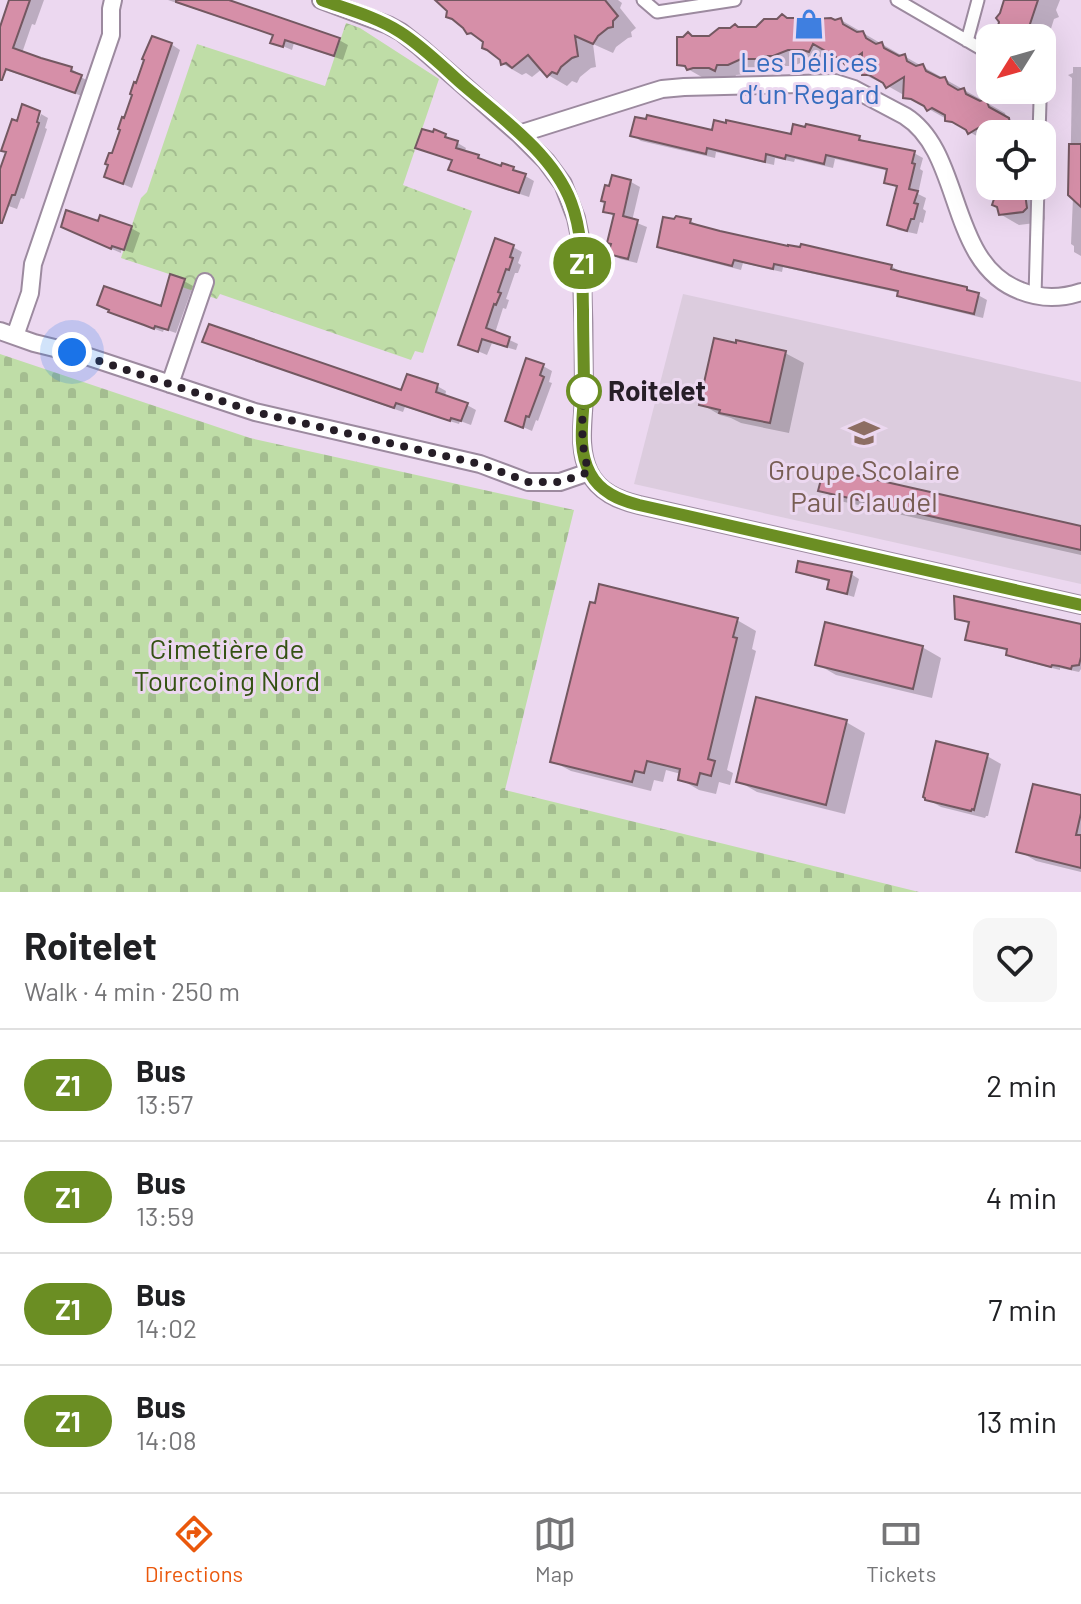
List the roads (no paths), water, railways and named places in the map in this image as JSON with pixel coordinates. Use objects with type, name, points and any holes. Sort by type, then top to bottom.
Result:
[{"type":"street","points":[[113,0],[111,35],[33,264],[30,293],[8,334],[83,355],[272,417],[480,464],[528,482],[560,482],[589,472]]},
{"type":"street","points":[[643,0],[657,12],[735,0]]},
{"type":"street","points":[[897,0],[976,46]]},
{"type":"street","points":[[967,41],[978,0]]},
{"type":"street","points":[[331,1],[401,32],[519,134],[546,161],[563,184],[579,229],[582,264],[582,438],[589,472],[606,492],[624,501],[1081,605]]},
{"type":"street","points":[[519,134],[662,89],[795,83],[844,85],[905,116],[922,130],[938,158],[968,235],[991,272],[1015,289],[1035,296],[1062,297],[1081,292]]},
{"type":"street","points":[[1035,296],[1038,200]]},
{"type":"street","points":[[170,384],[205,282]]},
{"type":"place","name":"Les Délices d’un Regard","points":[[809,24]]},
{"type":"place","name":"Roitelet","points":[[584,391]]},
{"type":"place","name":"Groupe Scolaire Paul Claudel","points":[[864,433]]},
{"type":"park label","name":"Cimetière de Tourcoing Nord","points":[[227,665]]}]
